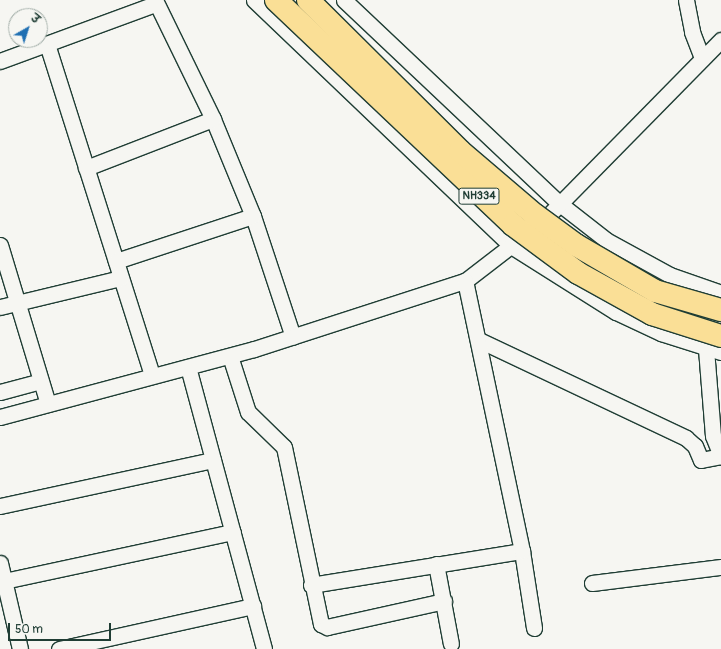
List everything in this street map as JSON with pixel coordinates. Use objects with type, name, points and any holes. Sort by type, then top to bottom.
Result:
[{"type":"highway","name":"NH334","points":[[276,0],[513,225],[578,273],[652,314],[713,342]]},
{"type":"highway","name":"NH334","points":[[308,0],[460,151],[535,215],[576,245],[655,291],[721,310]]},
{"type":"street","points":[[254,0],[511,246],[616,312],[713,342],[721,352]]},
{"type":"street","points":[[344,0],[560,204],[606,240],[670,275],[721,293]]},
{"type":"street","points":[[686,0],[692,32],[702,58]]},
{"type":"street","points":[[48,44],[155,2],[213,119],[253,216],[293,337]]},
{"type":"street","points":[[0,417],[230,356],[464,281],[511,246],[560,204],[721,40]]},
{"type":"street","points":[[48,47],[152,376]]},
{"type":"street","points":[[0,61],[36,48]]},
{"type":"street","points":[[86,168],[213,119]]},
{"type":"street","points":[[116,261],[253,216]]},
{"type":"street","points":[[0,246],[48,404]]},
{"type":"street","points":[[0,307],[121,278]]},
{"type":"street","points":[[464,281],[479,340],[522,551],[534,628]]},
{"type":"street","points":[[479,340],[686,438],[695,446],[701,460],[721,456],[713,436],[713,342]]},
{"type":"street","points":[[230,356],[248,412],[281,440],[284,447],[318,617],[327,627],[444,601]]},
{"type":"street","points":[[188,367],[264,649]]},
{"type":"street","points":[[0,392],[41,381]]},
{"type":"street","points":[[0,506],[213,460]]},
{"type":"street","points":[[4,581],[233,532]]},
{"type":"street","points":[[311,585],[522,551]]},
{"type":"street","points":[[0,563],[20,649]]},
{"type":"street","points":[[436,564],[451,644]]},
{"type":"street","points":[[592,583],[721,567]]},
{"type":"street","points":[[59,649],[253,606]]}]
